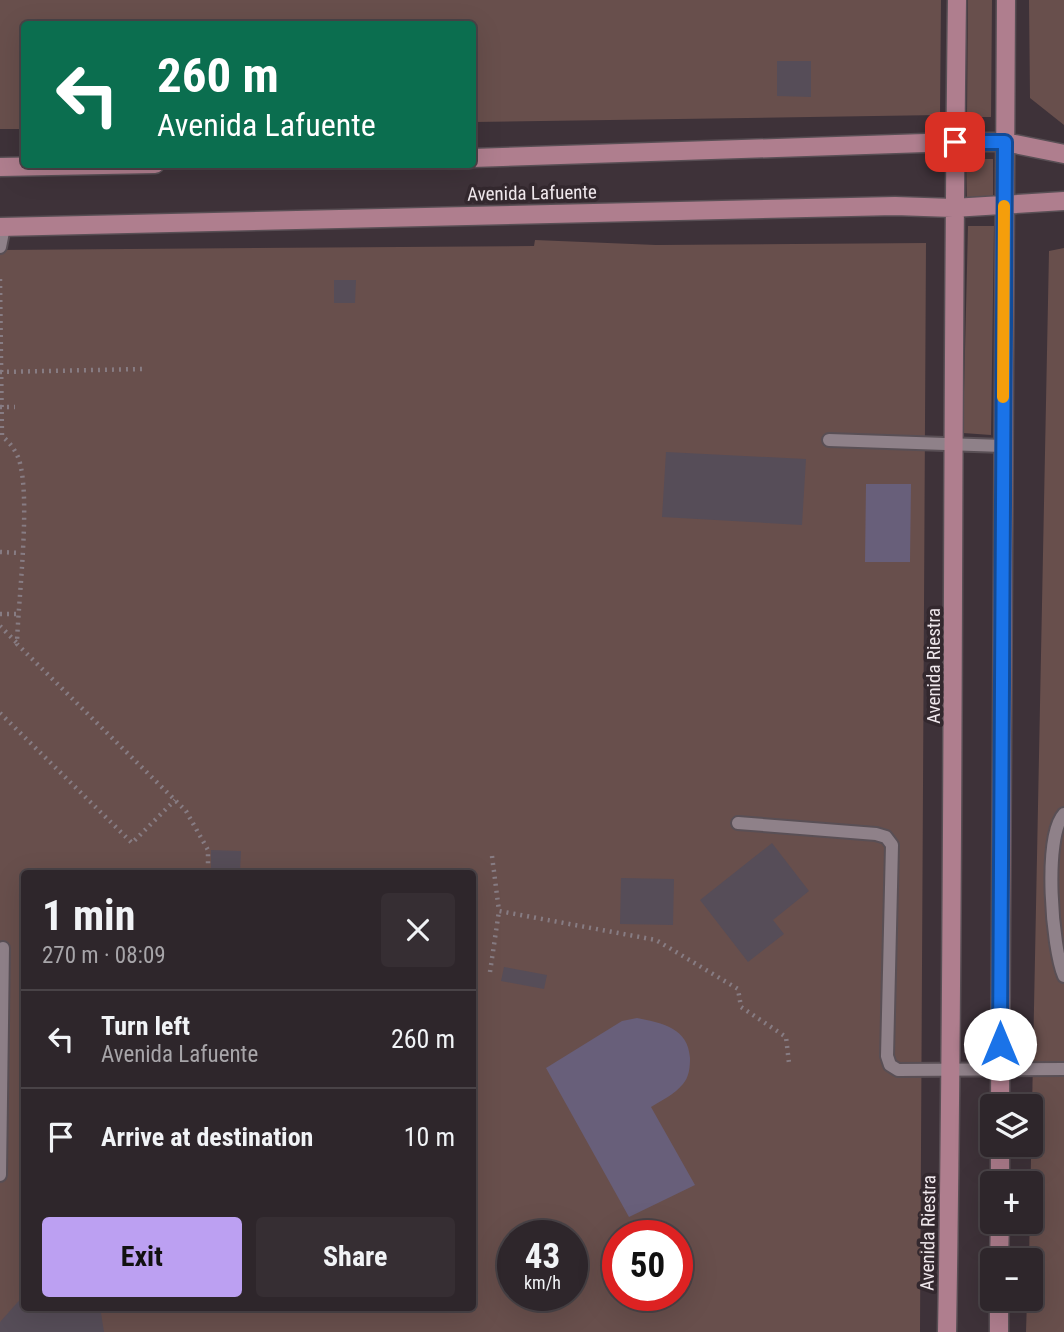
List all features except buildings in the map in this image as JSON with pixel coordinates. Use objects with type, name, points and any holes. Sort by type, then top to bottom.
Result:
[{"type":"main road","name":"Avenida Riestra","points":[[947,1332],[955,445],[953,208],[957,0]]},
{"type":"main road","points":[[1000,1094],[1006,0]]},
{"type":"main road","name":"Avenida Lafuente","points":[[476,158],[955,142],[1005,142],[1064,154]]},
{"type":"main road","points":[[0,167],[21,167]]},
{"type":"main road","name":"Avenida Lafuente","points":[[2,227],[881,206],[953,208],[1064,201]]},
{"type":"main road","points":[[999,1311],[999,1332]]},
{"type":"lane","points":[[0,247],[2,227]]},
{"type":"lane","points":[[829,440],[1003,446]]},
{"type":"lane","points":[[1064,814],[1054,830],[1053,933],[1064,976]]},
{"type":"lane","points":[[738,823],[886,837],[892,845],[887,1056],[890,1065],[898,1070],[1064,1069]]},
{"type":"lane","points":[[0,1175],[3,948]]},
{"type":"path","points":[[0,279],[2,436],[11,444],[19,459],[23,491],[17,644]]},
{"type":"path","points":[[0,372],[142,369]]},
{"type":"path","points":[[0,407],[15,407]]},
{"type":"path","points":[[0,552],[21,552]]},
{"type":"path","points":[[0,614],[18,614]]},
{"type":"path","points":[[0,626],[186,811],[208,850],[208,870]]},
{"type":"path","points":[[0,713],[132,843],[175,800]]},
{"type":"path","points":[[490,972],[499,911],[492,856]]},
{"type":"path","points":[[499,911],[656,940],[738,989],[741,1007],[786,1037],[789,1063]]},
{"type":"shaded area","points":[[0,0],[941,0],[940,115],[476,122],[476,21],[21,21],[21,129],[0,129]]},
{"type":"shaded area","points":[[968,0],[992,0],[991,117],[967,117]]},
{"type":"shaded area","points":[[1029,0],[1064,0],[1064,125],[1030,98]]},
{"type":"shaded area","points":[[966,159],[993,159],[993,200],[967,201]]},
{"type":"shaded area","points":[[968,226],[994,226],[991,435],[963,433]]},
{"type":"shaded area","points":[[535,240],[656,245],[926,243],[920,1332],[0,1332],[0,250],[534,246]]},
{"type":"shaded area","points":[[1064,248],[1064,1332],[1026,1332],[1027,1311],[1043,1311],[1043,1248],[1029,1248],[1030,1234],[1043,1234],[1043,1171],[1031,1171],[1031,1157],[1043,1157],[1043,1094],[1032,1094],[1049,251]]},
{"type":"shaded area","points":[[866,484],[911,484],[910,562],[865,562]]},
{"type":"shaded area","points":[[637,1018],[665,1025],[679,1033],[688,1048],[690,1065],[685,1081],[672,1094],[651,1107],[695,1185],[629,1217],[546,1068],[622,1021]]},
{"type":"slow traffic","points":[[1003,397],[1004,206]]},
{"type":"route","points":[[955,142],[1005,142],[1000,1044]]}]
